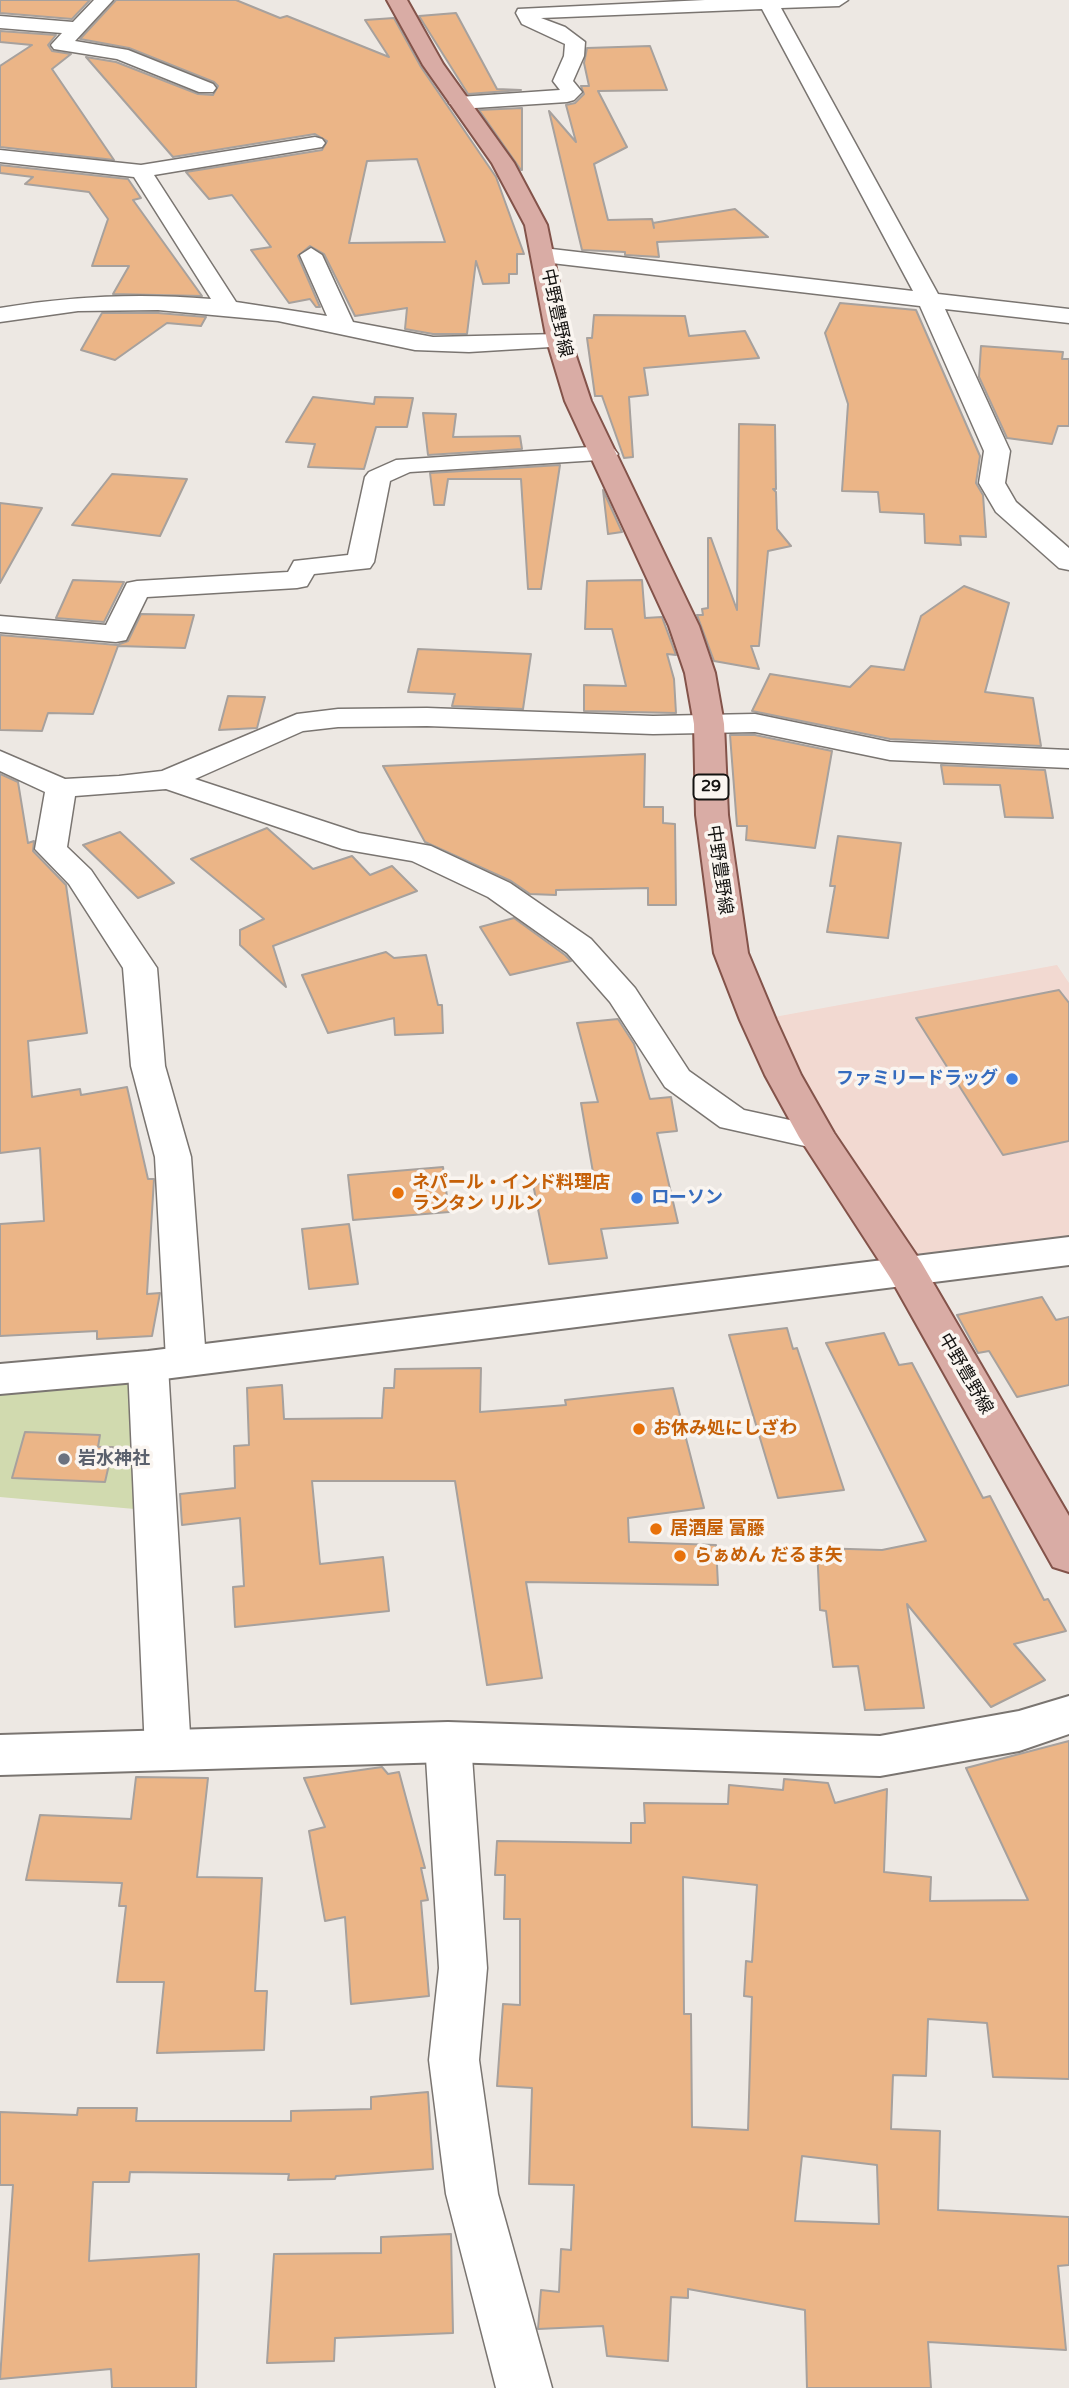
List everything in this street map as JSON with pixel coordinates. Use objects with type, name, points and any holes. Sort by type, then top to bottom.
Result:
[{"type":"main road","name":"中野豊野線","points":[[397,0],[459,103],[503,163],[536,225],[559,341],[578,401],[684,626],[700,673],[709,724],[712,815],[731,953],[783,1075],[818,1137],[907,1272],[1069,1555]]},
{"type":"street","points":[[104,0],[61,45],[121,54],[206,88]]},
{"type":"street","points":[[459,103],[567,96],[572,92],[563,81],[574,56],[575,42],[558,31],[529,20],[525,13],[839,0]]},
{"type":"street","points":[[767,1],[929,299],[997,451],[992,483],[1005,506],[1069,562]]},
{"type":"street","points":[[0,22],[77,28]]},
{"type":"street","points":[[0,156],[141,172],[315,143]]},
{"type":"street","points":[[141,172],[228,308]]},
{"type":"street","points":[[312,255],[344,328]]},
{"type":"street","points":[[543,255],[1069,316]]},
{"type":"street","points":[[0,315],[40,307],[149,304],[228,308],[416,343],[559,341]]},
{"type":"street","points":[[0,624],[116,634],[137,589],[297,580],[304,567],[360,562],[378,477],[405,465],[605,454]]},
{"type":"street","points":[[0,760],[61,788],[167,780],[297,723],[338,718],[755,723],[890,751],[1069,759]]},
{"type":"street","points":[[167,780],[353,842],[420,853],[499,890],[579,946],[623,995],[677,1079],[733,1119],[818,1137]]},
{"type":"street","points":[[61,788],[51,849],[80,877],[115,926],[140,968],[148,1066],[173,1157],[167,1363],[168,1751]]},
{"type":"street","points":[[0,1379],[167,1363],[1069,1251]]},
{"type":"street","points":[[0,1755],[448,1742],[880,1756],[1020,1731],[1069,1715]]},
{"type":"street","points":[[448,1742],[463,1968],[454,2060],[472,2193],[524,2388]]},
{"type":"shaded area","points":[[1057,965],[1069,983],[1069,1251],[907,1272],[758,1020]]},
{"type":"green space","points":[[148,1366],[157,1511],[0,1497],[0,1379]]},
{"type":"building","points":[[0,0],[90,0],[72,19],[0,13]]},
{"type":"building","points":[[116,0],[236,0],[280,18],[287,16],[389,57],[365,20],[394,18],[421,67],[496,177],[524,254],[517,254],[517,274],[509,274],[509,283],[483,284],[476,261],[467,334],[433,334],[405,329],[407,308],[355,316],[324,254],[310,246],[298,256],[320,307],[316,307],[310,299],[289,303],[251,250],[271,247],[232,195],[209,199],[186,172],[322,150],[327,141],[315,134],[173,157],[86,57],[116,62],[198,94],[213,95],[218,86],[214,82],[129,48],[80,39]],"holes":[[[417,159],[445,242],[349,243],[367,161]]]},
{"type":"building","points":[[456,13],[497,89],[521,90],[468,94],[419,16]]},
{"type":"building","points":[[0,31],[56,35],[48,45],[52,51],[71,54],[52,69],[114,160],[0,147],[0,66],[32,45],[0,42]]},
{"type":"building","points":[[650,46],[667,90],[598,91],[627,147],[594,164],[608,220],[652,219],[654,228],[653,223],[735,209],[768,237],[657,242],[659,257],[582,250],[549,111],[576,142],[566,105],[575,103],[584,94],[581,86],[589,86],[584,63],[587,48]]},
{"type":"building","points":[[522,108],[522,170],[521,170],[479,110]]},
{"type":"building","points":[[0,165],[128,179],[141,198],[133,200],[202,296],[113,294],[129,266],[92,266],[108,219],[89,192],[25,184],[33,177],[0,173]]},
{"type":"building","points":[[840,303],[916,310],[980,456],[976,483],[983,495],[986,537],[960,536],[961,545],[925,543],[924,514],[880,512],[878,492],[842,491],[848,404],[825,333]]},
{"type":"building","points":[[102,313],[158,313],[206,317],[201,326],[167,323],[115,360],[81,350]]},
{"type":"building","points":[[594,315],[685,316],[689,336],[745,331],[759,358],[644,368],[648,395],[629,397],[633,457],[624,458],[602,396],[595,396],[587,338],[592,338]]},
{"type":"building","points":[[981,346],[1063,352],[1062,359],[1069,359],[1069,426],[1058,426],[1052,444],[1007,438],[979,377]]},
{"type":"building","points":[[313,397],[374,404],[375,397],[413,398],[407,427],[376,427],[364,469],[308,467],[315,444],[286,442]]},
{"type":"building","points":[[423,413],[456,414],[453,437],[520,436],[522,449],[428,455]]},
{"type":"building","points":[[739,424],[775,425],[776,489],[773,489],[776,492],[777,529],[791,546],[768,551],[759,646],[751,646],[759,669],[714,661],[697,615],[703,615],[702,609],[708,608],[708,538],[711,538],[737,610]]},
{"type":"building","points":[[560,465],[541,589],[528,589],[521,479],[448,479],[444,505],[434,505],[430,473]]},
{"type":"building","points":[[112,474],[187,479],[160,536],[72,525]]},
{"type":"building","points":[[603,490],[622,532],[608,534]]},
{"type":"building","points":[[0,503],[42,508],[0,583]]},
{"type":"building","points":[[73,580],[124,582],[104,622],[56,618]]},
{"type":"building","points":[[642,580],[645,618],[662,617],[676,655],[667,654],[674,679],[676,713],[584,711],[584,685],[626,686],[612,629],[585,629],[587,581]]},
{"type":"building","points":[[964,586],[1009,603],[985,692],[1033,698],[1041,746],[890,739],[752,711],[770,674],[850,687],[871,666],[904,670],[921,616]]},
{"type":"building","points":[[141,614],[194,615],[185,648],[118,646],[93,714],[48,713],[42,731],[0,730],[0,635],[117,645],[128,641]]},
{"type":"building","points":[[418,649],[531,654],[523,709],[452,706],[455,694],[408,692]]},
{"type":"building","points":[[228,696],[265,697],[257,728],[219,730]]},
{"type":"building","points":[[730,735],[755,735],[832,751],[815,848],[746,840],[747,826],[737,826]]},
{"type":"building","points":[[645,754],[644,807],[663,807],[663,823],[675,824],[676,905],[648,905],[648,888],[556,890],[556,895],[530,894],[511,881],[425,842],[383,766]]},
{"type":"building","points":[[941,765],[1045,770],[1053,818],[1005,817],[1000,785],[944,784]]},
{"type":"building","points":[[0,774],[18,782],[28,843],[34,841],[33,851],[66,885],[87,1033],[28,1041],[32,1097],[80,1089],[81,1095],[127,1087],[148,1179],[154,1179],[147,1294],[160,1293],[152,1336],[97,1339],[97,1331],[0,1336],[0,1224],[44,1221],[40,1148],[0,1153]]},
{"type":"building","points":[[267,828],[313,869],[352,856],[370,875],[392,866],[417,891],[273,946],[286,987],[240,945],[240,930],[264,919],[191,859]]},
{"type":"building","points":[[120,832],[174,883],[138,898],[83,845]]},
{"type":"building","points":[[838,836],[901,843],[888,938],[827,932],[835,886],[830,886]]},
{"type":"building","points":[[514,918],[571,961],[510,975],[480,927]]},
{"type":"building","points":[[386,952],[394,958],[426,955],[438,1005],[442,1005],[443,1033],[395,1035],[394,1018],[328,1033],[302,975]]},
{"type":"building","name":"ファミリードラッグ","points":[[1059,990],[1069,1003],[1069,1141],[1003,1155],[916,1018]]},
{"type":"building","points":[[618,1019],[634,1044],[650,1099],[671,1097],[677,1131],[657,1133],[678,1223],[601,1229],[607,1258],[549,1264],[533,1184],[594,1178],[581,1103],[598,1102],[577,1023]]},
{"type":"building","name":"ネパール・インド料理店 ランタン リルン","points":[[443,1167],[449,1212],[353,1220],[348,1175]]},
{"type":"building","points":[[349,1224],[358,1284],[309,1289],[302,1229]]},
{"type":"building","points":[[1042,1297],[1056,1320],[1069,1317],[1069,1385],[1017,1397],[989,1351],[978,1353],[957,1315]]},
{"type":"building","points":[[787,1328],[793,1349],[797,1348],[844,1490],[778,1498],[729,1335]]},
{"type":"building","points":[[884,1333],[899,1365],[912,1363],[983,1498],[990,1496],[1044,1600],[1048,1599],[1066,1631],[1014,1644],[1045,1680],[991,1707],[907,1604],[924,1708],[865,1710],[858,1666],[833,1667],[826,1611],[820,1610],[817,1548],[882,1550],[926,1541],[826,1343]]},
{"type":"building","points":[[481,1368],[480,1412],[566,1405],[565,1400],[673,1388],[704,1508],[628,1518],[629,1542],[716,1545],[718,1585],[526,1582],[542,1678],[487,1685],[455,1481],[312,1481],[320,1564],[383,1557],[389,1611],[235,1627],[233,1587],[244,1586],[240,1518],[182,1525],[180,1494],[235,1488],[234,1446],[249,1445],[247,1388],[282,1385],[284,1419],[382,1418],[384,1388],[394,1388],[395,1369]]},
{"type":"building","name":"岩水神社","points":[[25,1432],[100,1435],[98,1447],[113,1447],[105,1482],[12,1478]]},
{"type":"building","points":[[1069,1741],[1069,2079],[993,2077],[987,2023],[928,2019],[926,2076],[893,2075],[891,2129],[940,2131],[938,2210],[1069,2217],[1069,2265],[1058,2266],[1066,2350],[928,2342],[931,2388],[807,2388],[805,2310],[688,2289],[688,2298],[671,2297],[668,2361],[607,2356],[603,2326],[538,2329],[541,2290],[559,2292],[561,2249],[571,2250],[574,2185],[529,2184],[532,2088],[497,2086],[503,2004],[520,2005],[520,1919],[504,1919],[505,1875],[495,1875],[497,1841],[631,1843],[631,1823],[645,1823],[644,1803],[728,1804],[729,1785],[783,1790],[784,1779],[828,1783],[835,1803],[887,1789],[884,1872],[931,1877],[930,1901],[1028,1900],[966,1768]],"holes":[[[683,1877],[757,1885],[752,1962],[746,1961],[744,1996],[752,1997],[748,2130],[692,2127],[691,2014],[684,2014]],[[802,2156],[877,2165],[879,2224],[795,2221]]]},
{"type":"building","points":[[382,1767],[388,1774],[399,1772],[425,1868],[421,1868],[428,1900],[421,1901],[429,1996],[351,2004],[345,1917],[325,1921],[309,1831],[325,1827],[304,1778]]},
{"type":"building","points":[[136,1777],[208,1778],[197,1877],[262,1878],[255,1991],[267,1991],[264,2050],[157,2053],[164,1982],[117,1982],[126,1906],[119,1906],[122,1883],[26,1880],[40,1815],[131,1819]]},
{"type":"building","points":[[428,2092],[433,2169],[336,2176],[335,2179],[288,2180],[289,2174],[130,2172],[129,2182],[93,2182],[89,2261],[199,2254],[196,2388],[112,2388],[111,2369],[0,2379],[13,2185],[0,2185],[0,2112],[77,2115],[78,2108],[137,2108],[136,2121],[291,2121],[291,2111],[371,2109],[371,2097]]},
{"type":"building","points":[[451,2234],[453,2333],[335,2338],[334,2361],[267,2363],[274,2254],[381,2253],[381,2237]]},
{"type":"place","name":"ファミリードラッグ","points":[[1012,1079]]},
{"type":"place","name":"ネパール・インド料理店 ランタン リルン","points":[[398,1193]]},
{"type":"place","name":"ローソン","points":[[637,1198]]},
{"type":"place","name":"お休み処にしざわ","points":[[639,1429]]},
{"type":"place","name":"岩水神社","points":[[64,1459]]},
{"type":"place","name":"居酒屋 富藤","points":[[656,1529]]},
{"type":"place","name":"らぁめん だるま矢","points":[[680,1556]]}]
